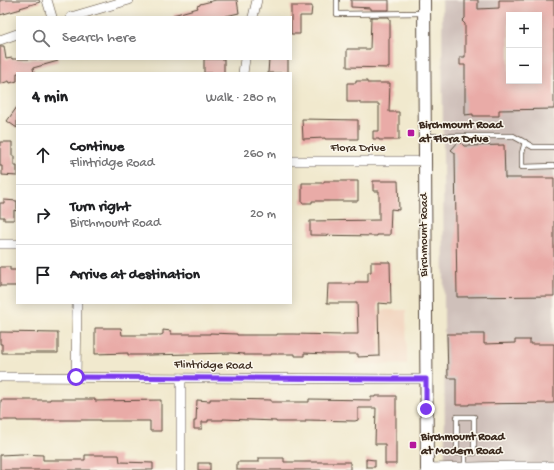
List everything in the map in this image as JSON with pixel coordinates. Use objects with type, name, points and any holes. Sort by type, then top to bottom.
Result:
[{"type":"main road","name":"Birchmount Road","points":[[424,0],[427,469]]},
{"type":"street","points":[[48,0],[52,16]]},
{"type":"street","points":[[74,16],[128,0]]},
{"type":"street","points":[[253,16],[257,0]]},
{"type":"street","points":[[0,40],[16,34]]},
{"type":"street","points":[[243,72],[245,60]]},
{"type":"street","name":"Flora Drive","points":[[292,161],[424,161]]},
{"type":"street","points":[[0,244],[16,244]]},
{"type":"street","points":[[76,377],[77,304]]},
{"type":"street","name":"Flintridge Road","points":[[0,377],[426,379]]},
{"type":"street","points":[[181,378],[181,470]]},
{"type":"street","points":[[427,469],[554,466]]},
{"type":"lane","points":[[337,0],[337,14],[424,12]]},
{"type":"lane","points":[[424,136],[513,136],[533,147],[554,147]]},
{"type":"lane","points":[[525,142],[522,153],[522,166],[554,166]]},
{"type":"lane","points":[[456,417],[474,417],[474,453],[465,453],[457,453],[456,417]]},
{"type":"lane","points":[[465,453],[465,468]]},
{"type":"shaded area","points":[[442,0],[554,0],[554,470],[445,470]]},
{"type":"shaded area","points":[[356,310],[406,310],[407,365],[356,364]]},
{"type":"building","points":[[0,0],[39,0],[40,2],[0,15]]},
{"type":"building","points":[[216,0],[237,0],[239,13],[226,16],[173,15],[198,8],[197,6]]},
{"type":"building","points":[[351,0],[389,0],[389,10],[371,10],[371,8],[351,7]]},
{"type":"building","points":[[465,0],[478,0],[478,9],[499,8],[499,0],[554,0],[554,109],[499,110],[499,116],[473,116],[473,114],[465,115],[465,65],[460,65],[460,57],[465,57],[465,24],[462,21],[465,18]]},
{"type":"building","points":[[291,6],[312,6],[311,16],[300,16],[300,34],[292,34]]},
{"type":"building","points":[[371,17],[389,17],[390,19],[389,68],[347,67],[347,49],[370,49]]},
{"type":"building","points":[[0,46],[4,46],[6,59],[58,60],[33,68],[34,72],[16,72],[16,81],[10,83],[9,81],[0,84]]},
{"type":"building","points":[[204,60],[224,60],[224,72],[204,72]]},
{"type":"building","points":[[269,60],[288,60],[288,72],[268,72]]},
{"type":"building","points":[[356,81],[367,81],[367,83],[390,83],[389,112],[399,112],[399,140],[373,139],[373,131],[379,131],[379,104],[347,102],[347,83],[356,83]]},
{"type":"building","points":[[16,108],[16,127],[7,121]]},
{"type":"building","points":[[302,119],[358,120],[358,139],[303,139]]},
{"type":"building","points":[[459,141],[464,146],[504,145],[505,178],[554,178],[554,296],[457,297],[455,153],[451,150]]},
{"type":"building","points":[[0,142],[12,142],[12,156],[14,156],[16,176],[2,175],[2,166],[0,166]]},
{"type":"building","points":[[324,181],[358,181],[358,201],[312,201],[312,203],[302,203],[302,183],[324,183]]},
{"type":"building","points":[[373,181],[398,181],[399,210],[391,209],[390,235],[310,235],[310,221],[379,220],[379,191],[373,191]]},
{"type":"building","points":[[4,200],[16,201],[14,220],[4,220],[4,217],[0,217],[0,203],[4,203]]},
{"type":"building","points":[[371,262],[390,262],[391,304],[378,303],[379,356],[358,357],[358,354],[304,353],[304,356],[295,356],[295,354],[244,355],[231,353],[150,355],[128,355],[128,353],[95,354],[95,328],[121,328],[122,335],[161,335],[163,334],[163,330],[171,331],[171,334],[358,334],[357,303],[327,303],[328,284],[355,284],[355,282],[368,282],[368,272],[371,272]]},
{"type":"building","points":[[0,267],[10,267],[10,270],[16,270],[16,286],[0,286]]},
{"type":"building","points":[[0,332],[58,333],[58,353],[2,353]]},
{"type":"building","points":[[447,334],[484,334],[484,344],[515,343],[515,340],[530,340],[530,344],[554,344],[554,403],[456,405],[456,378],[448,378]]},
{"type":"building","points":[[396,396],[396,464],[385,464],[385,444],[375,444],[376,408],[358,408],[358,420],[355,421],[306,420],[306,422],[276,422],[223,419],[202,422],[202,429],[194,429],[197,400],[210,401],[210,399],[226,399],[271,400],[271,402],[309,402],[309,399],[371,400],[371,397]]},
{"type":"building","points":[[95,399],[95,401],[161,400],[161,431],[150,431],[150,421],[0,420],[1,400]]},
{"type":"building","points":[[0,455],[43,455],[43,460],[85,460],[85,455],[119,455],[120,462],[153,463],[153,470],[0,470]]},
{"type":"building","points":[[259,458],[284,458],[284,462],[350,462],[350,470],[237,470],[237,462],[259,462]]},
{"type":"building","points":[[366,459],[375,460],[375,467],[366,467]]},
{"type":"building","points":[[198,463],[210,463],[210,470],[198,470]]},
{"type":"place","name":"Birchmount Road at Flora Drive","points":[[411,133]]},
{"type":"place","name":"Birchmount Road at Modern Road","points":[[413,445]]},
{"type":"route","points":[[76,377],[426,379],[426,409]]}]
